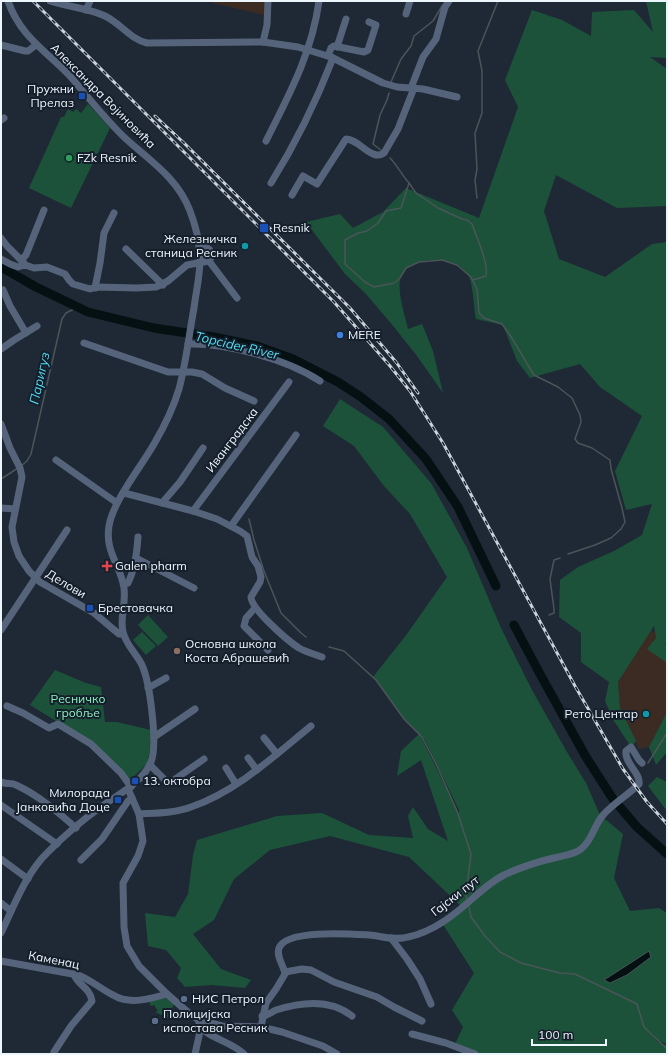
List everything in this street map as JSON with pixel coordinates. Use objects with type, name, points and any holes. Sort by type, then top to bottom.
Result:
[{"type":"street","name":"Александра Војиновића","points":[[8,1],[19,24],[36,45],[67,73],[123,136],[173,182],[189,208],[199,246],[200,263],[191,326],[179,389],[167,419],[153,446],[117,503],[109,525],[108,541],[110,554],[124,584],[125,597],[122,623],[123,634]]},
{"type":"street","points":[[50,1],[106,16],[137,40],[147,43],[263,42],[308,49],[330,57],[383,83],[397,87],[412,88],[457,97]]},
{"type":"street","points":[[86,10],[90,1]]},
{"type":"street","points":[[263,42],[267,25],[268,1]]},
{"type":"street","points":[[266,141],[293,89],[308,49],[319,1]]},
{"type":"street","points":[[406,14],[410,1]]},
{"type":"street","points":[[292,195],[303,176],[317,184],[346,139],[353,141],[376,155],[382,155],[384,153],[400,123],[423,57],[436,39],[445,7],[449,1]]},
{"type":"street","points":[[337,47],[346,18]]},
{"type":"street","points":[[271,183],[287,157],[322,87],[331,48],[337,47],[364,52],[368,50],[376,25],[369,22]]},
{"type":"street","points":[[1,45],[25,51],[28,51],[36,45]]},
{"type":"street","points":[[1,259],[20,267],[23,263],[44,210]]},
{"type":"street","points":[[95,288],[104,233],[114,213]]},
{"type":"street","points":[[1,238],[23,263],[34,268],[47,267],[65,274],[73,284],[90,289],[156,287],[168,281],[187,265],[209,261],[212,256],[210,250],[206,247],[199,246]]},
{"type":"street","points":[[126,249],[163,284]]},
{"type":"street","points":[[209,261],[237,298]]},
{"type":"street","points":[[3,290],[10,306],[26,333]]},
{"type":"street","points":[[1,349],[37,326]]},
{"type":"street","points":[[188,342],[252,353],[288,364],[320,381]]},
{"type":"street","points":[[84,343],[168,372],[192,372],[202,374],[225,388],[254,401]]},
{"type":"street","name":"Иванградска","points":[[193,511],[289,382]]},
{"type":"street","name":"Делови","points":[[1,424],[4,442],[17,460],[22,481],[12,527],[14,542],[19,556],[36,578],[57,593],[94,613],[119,634],[123,634]]},
{"type":"street","points":[[231,526],[296,435]]},
{"type":"street","points":[[162,503],[180,482],[203,448]]},
{"type":"street","points":[[56,460],[117,503]]},
{"type":"street","points":[[124,493],[193,511],[231,526],[247,536],[252,557],[261,574],[260,582],[251,597],[251,601],[255,608],[293,644],[322,657]]},
{"type":"street","points":[[1,508],[15,509]]},
{"type":"street","points":[[2,626],[36,578],[67,530]]},
{"type":"street","points":[[124,584],[128,583],[136,558],[138,537]]},
{"type":"street","points":[[136,558],[194,588]]},
{"type":"street","points":[[255,608],[246,618],[244,626],[268,650]]},
{"type":"street","points":[[1,931],[37,864],[56,844],[97,809],[129,788],[143,775],[150,765],[154,748],[154,737],[148,688],[142,665],[127,643],[123,634]]},
{"type":"street","points":[[148,688],[166,678]]},
{"type":"street","points":[[8,706],[49,728],[58,724],[91,744],[121,773],[129,788],[139,814],[142,831],[142,846],[123,887],[125,933],[128,946],[136,962],[167,994],[190,1014],[200,1020],[222,1026],[261,1027],[282,1032],[315,1043],[337,1054]]},
{"type":"street","points":[[154,737],[194,709]]},
{"type":"street","points":[[139,814],[166,812],[191,807],[221,794],[280,752],[311,726]]},
{"type":"street","points":[[264,738],[280,752]]},
{"type":"street","name":"Гајски пут","points":[[285,972],[280,959],[279,949],[285,942],[294,937],[307,934],[363,935],[408,938],[432,928],[462,907],[486,886],[504,875],[534,863],[580,850],[588,842],[604,814],[639,784],[639,780],[628,761],[626,751],[631,747],[642,763]]},
{"type":"street","points":[[248,758],[256,770]]},
{"type":"street","points":[[150,765],[168,783],[204,759]]},
{"type":"street","points":[[226,768],[236,784]]},
{"type":"street","points":[[1,782],[16,785],[41,800],[76,828]]},
{"type":"street","points":[[81,860],[102,839],[125,805],[132,798]]},
{"type":"street","points":[[1,804],[56,844]]},
{"type":"street","points":[[1,858],[28,879]]},
{"type":"street","points":[[1,903],[11,912]]},
{"type":"street","points":[[391,938],[416,972],[431,1004]]},
{"type":"street","name":"Каменац","points":[[1,961],[74,974],[85,978],[114,996],[126,1000],[148,999],[167,994]]},
{"type":"street","points":[[261,1027],[262,1016],[266,1003],[282,980],[285,972],[302,969],[311,970],[334,982],[377,997],[422,1021]]},
{"type":"street","points":[[54,1052],[71,1026],[92,1001],[87,989],[75,977],[74,974]]},
{"type":"street","points":[[262,1016],[282,1009],[313,1004],[332,1005],[341,1008],[352,1016]]},
{"type":"street","points":[[195,1054],[201,1027],[199,1022],[200,1020]]},
{"type":"street","points":[[201,1027],[244,1054]]},
{"type":"street","points":[[412,1034],[446,1043],[475,1054]]},
{"type":"shaded area","points":[[213,1],[265,1],[264,15],[213,3]]},
{"type":"shaded area","points":[[651,630],[667,642],[667,712],[649,747],[639,749],[620,708],[618,682]]},
{"type":"shaded area","points":[[649,951],[651,957],[627,975],[610,983],[604,980]]},
{"type":"green space","points":[[646,1],[667,1],[667,58],[650,57],[667,69],[667,206],[617,208],[556,175],[544,211],[559,259],[605,277],[652,244],[667,242],[667,645],[662,642],[667,646],[667,663],[647,649],[656,638],[654,626],[618,682],[620,708],[636,741],[631,747],[614,721],[605,701],[609,682],[581,662],[581,633],[559,617],[560,580],[578,567],[614,551],[642,535],[652,504],[626,510],[615,471],[642,416],[600,387],[580,364],[530,378],[517,361],[503,325],[476,319],[470,280],[462,269],[458,265],[451,262],[426,260],[418,262],[405,270],[400,282],[400,295],[408,329],[422,324],[433,351],[443,393],[394,327],[366,294],[345,274],[306,222],[340,214],[353,228],[383,212],[406,188],[479,218],[518,107],[505,80],[532,10],[562,20],[591,36],[592,12],[634,10],[653,32]]},
{"type":"green space","name":"FZk Resnik","points":[[88,104],[110,128],[71,208],[29,188],[61,117],[64,117],[68,109],[73,112],[76,109],[81,113]]},
{"type":"green space","points":[[340,399],[383,427],[431,483],[467,548],[501,628],[532,690],[586,783],[600,815],[623,834],[614,878],[630,911],[659,908],[667,913],[667,1044],[659,1041],[649,1032],[658,1042],[667,1045],[667,1054],[474,1054],[454,1046],[463,1027],[452,1010],[474,973],[442,923],[462,907],[409,857],[330,836],[270,850],[234,879],[214,920],[193,934],[221,969],[251,980],[245,988],[212,985],[185,987],[177,978],[181,968],[166,950],[148,946],[145,913],[175,917],[188,894],[193,855],[197,840],[277,816],[322,813],[369,835],[413,838],[408,816],[413,807],[428,829],[448,841],[421,760],[397,776],[401,751],[419,734],[404,719],[373,677],[407,634],[447,577],[410,514],[384,486],[354,446],[323,426]],"holes":[[[420,735],[425,740],[459,810],[459,814]],[[649,951],[651,957],[627,975],[610,983],[604,980]]]},
{"type":"green space","points":[[148,615],[168,637],[158,646],[138,625]]},
{"type":"green space","points":[[142,632],[156,646],[146,655],[133,640]]},
{"type":"green space","name":"Ресничко гробље","points":[[55,670],[86,683],[101,687],[105,722],[117,722],[151,730],[150,749],[147,764],[129,781],[90,742],[30,705]]},
{"type":"green space","points":[[667,712],[667,752],[656,765],[649,747]]},
{"type":"green space","points":[[657,777],[667,782],[667,811],[648,786]]},
{"type":"green space","points":[[166,998],[174,1004],[168,1018],[155,1012],[158,1011],[154,1005],[151,1006],[149,1002]]},
{"type":"waterway","points":[[477,198],[475,180],[477,169],[475,133],[482,113],[482,71],[478,51],[498,1]]},
{"type":"waterway","points":[[391,82],[401,59],[411,46],[414,36],[433,21],[442,6]]},
{"type":"waterway","points":[[382,151],[373,144],[380,115],[389,93]]},
{"type":"waterway","points":[[390,158],[409,183],[401,208],[386,211],[378,223],[367,231],[358,233],[345,240],[345,264],[365,282],[374,287],[394,283],[400,278],[406,268],[419,262],[442,260],[457,265],[471,277],[477,289],[479,313],[484,318],[502,324],[534,375],[558,387],[572,398],[580,415],[581,422],[575,439],[578,443],[592,448],[610,460],[625,522],[621,529],[611,538],[568,554]]},
{"type":"waterway","points":[[409,183],[416,193],[438,208],[467,220],[472,224],[486,264],[486,276],[473,280]]},
{"type":"waterway","name":"Topcider River","points":[[1,267],[36,287],[88,312],[154,328],[214,337],[257,346],[293,359],[338,382],[361,397],[389,419],[426,459],[458,507],[496,586]]},
{"type":"waterway","name":"Паригуз","points":[[21,466],[27,461],[31,454],[62,319],[66,313],[78,307]]},
{"type":"waterway","name":"Паригуз","points":[[1,479],[18,468]]},
{"type":"waterway","points":[[249,519],[264,571],[281,613],[306,637]]},
{"type":"waterway","points":[[549,615],[554,613],[550,579],[554,560],[560,558]]},
{"type":"waterway","name":"Topcider River","points":[[514,625],[586,757],[613,799]]},
{"type":"waterway","points":[[329,647],[344,651],[376,680],[404,719],[422,737],[457,811],[471,854],[466,895],[467,898]]},
{"type":"waterway","points":[[648,763],[667,733]]},
{"type":"waterway","name":"Topcider River","points":[[619,806],[637,827],[667,854]]},
{"type":"waterway","points":[[469,907],[471,917],[485,936],[500,952],[521,963],[560,973],[575,974],[637,1004],[644,1027],[667,1049]]},
{"type":"railway","points":[[33,1],[334,302],[410,391],[443,443],[575,686],[623,769],[647,802],[667,824]]},
{"type":"railway","points":[[155,116],[350,308],[396,362],[418,393]]},
{"type":"place","name":"Пружни Прелаз","points":[[82,96]]},
{"type":"place","name":"FZk Resnik","points":[[69,158]]},
{"type":"place","name":"Resnik","points":[[264,228]]},
{"type":"place","name":"Железничка станица Ресник","points":[[245,246]]},
{"type":"place","name":"MERE","points":[[340,335]]},
{"type":"place","name":"Galen pharm","points":[[107,566]]},
{"type":"place","name":"Брестовачка","points":[[90,608]]},
{"type":"place","name":"Основна школа Коста Абрашевић","points":[[177,651]]},
{"type":"place","name":"Рето Центар","points":[[646,714]]},
{"type":"place","name":"13. октобра","points":[[135,781]]},
{"type":"place","name":"Милорада Јанковића Доце","points":[[118,800]]},
{"type":"place","name":"НИС Петрол","points":[[184,999]]},
{"type":"place","name":"Полицијска испостава Ресник","points":[[155,1021]]}]
